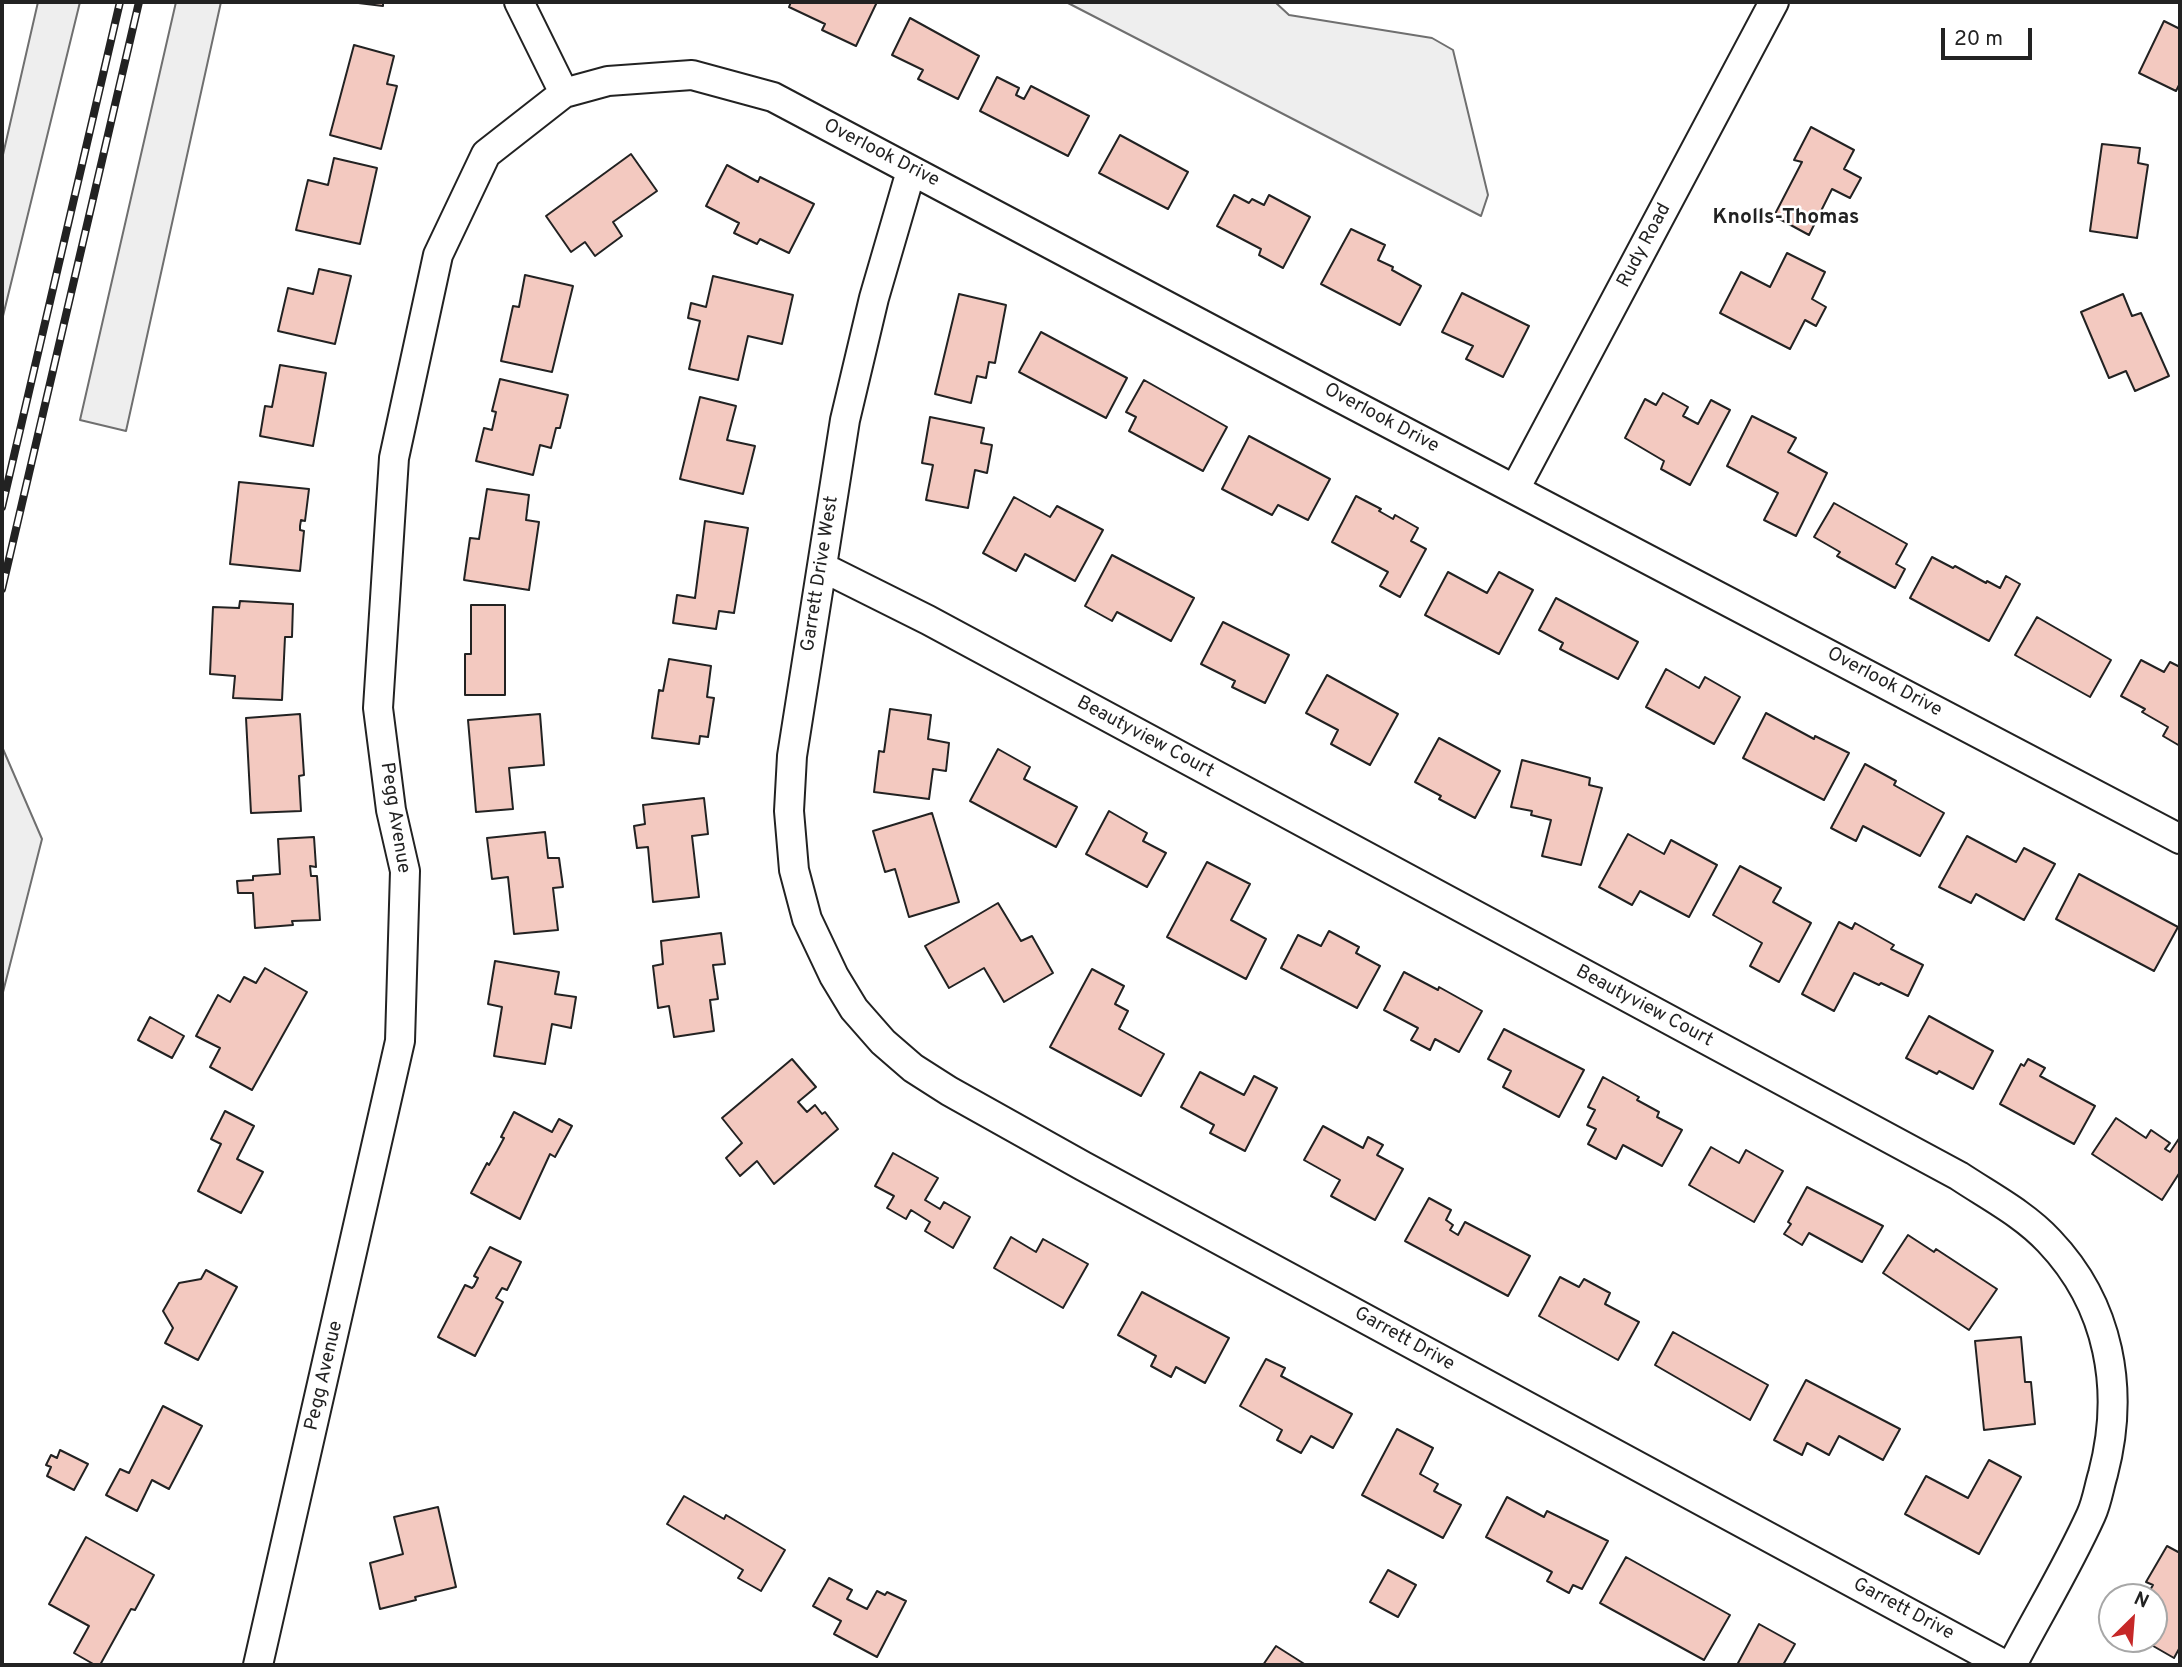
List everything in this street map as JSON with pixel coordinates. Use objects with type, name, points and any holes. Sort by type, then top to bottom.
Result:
[{"type":"street","points":[[519,2],[564,93]]},
{"type":"street","name":"Rudy Road","points":[[1516,489],[1774,2]]},
{"type":"street","name":"Overlook Drive","points":[[564,93],[608,81],[692,75],[773,97],[2180,839]]},
{"type":"street","name":"Pegg Avenue","points":[[258,1665],[400,1041],[405,870],[391,810],[378,708],[394,458],[438,255],[486,154],[564,93]]},
{"type":"street","name":"Garrett Drive West","points":[[834,976],[807,919],[794,870],[789,811],[792,756],[845,420],[874,298],[911,171]]},
{"type":"street","name":"Beautyview Court","points":[[822,567],[928,620],[1959,1176],[2020,1216],[2049,1241],[2092,1302],[2105,1338],[2113,1390],[2110,1446],[2093,1512],[2012,1665]]},
{"type":"street","name":"Garrett Drive","points":[[834,976],[853,1009],[883,1042],[913,1068],[949,1091],[2005,1665]]},
{"type":"shaded area","points":[[38,2],[80,2],[2,320],[2,159]]},
{"type":"shaded area","points":[[176,2],[221,2],[126,431],[80,420]]},
{"type":"shaded area","points":[[1066,2],[1275,2],[1289,15],[1432,38],[1453,50],[1488,195],[1481,216]]},
{"type":"shaded area","points":[[3,749],[42,839],[2,996],[2,755]]},
{"type":"building","points":[[350,2],[383,2],[383,6]]},
{"type":"building","points":[[791,2],[877,2],[856,46],[822,30],[825,24],[789,7]]},
{"type":"building","points":[[910,18],[979,56],[958,99],[918,79],[923,70],[892,55]]},
{"type":"building","points":[[2164,21],[2180,29],[2180,83],[2176,91],[2139,73]]},
{"type":"building","points":[[354,45],[394,56],[387,84],[397,86],[381,149],[330,135]]},
{"type":"building","points":[[997,77],[1019,88],[1016,95],[1024,99],[1031,86],[1089,116],[1068,156],[980,111]]},
{"type":"building","points":[[1811,127],[1854,150],[1844,169],[1861,178],[1850,198],[1832,189],[1809,235],[1774,216],[1802,162],[1794,160]]},
{"type":"building","points":[[1120,135],[1188,172],[1168,209],[1099,173]]},
{"type":"building","points":[[2102,144],[2140,148],[2138,163],[2148,165],[2137,238],[2090,231]]},
{"type":"building","points":[[631,154],[657,191],[613,222],[622,236],[595,256],[585,242],[571,252],[546,216]]},
{"type":"building","points":[[334,158],[377,168],[360,244],[296,230],[308,180],[328,185]]},
{"type":"building","points":[[727,165],[758,182],[760,177],[814,204],[789,253],[760,239],[757,244],[734,233],[739,223],[706,206]]},
{"type":"building","points":[[1234,195],[1249,203],[1252,199],[1264,205],[1269,195],[1310,217],[1283,268],[1259,255],[1261,249],[1217,226]]},
{"type":"building","points":[[1351,229],[1385,245],[1378,260],[1421,286],[1400,325],[1321,284]]},
{"type":"building","points":[[1787,253],[1825,272],[1812,299],[1826,307],[1816,326],[1805,320],[1790,349],[1720,313],[1741,272],[1770,287]]},
{"type":"building","points":[[319,269],[351,276],[335,344],[278,331],[288,288],[313,294]]},
{"type":"building","points":[[525,275],[573,286],[552,372],[501,361],[513,306],[519,307]]},
{"type":"building","points":[[713,276],[793,295],[782,344],[748,336],[738,380],[689,369],[700,321],[688,318],[691,303],[706,307]]},
{"type":"building","points":[[1462,293],[1529,326],[1503,377],[1466,359],[1473,346],[1442,332]]},
{"type":"building","points":[[959,294],[1006,305],[995,363],[989,362],[986,378],[977,376],[971,403],[935,394]]},
{"type":"building","points":[[2123,294],[2132,316],[2141,313],[2169,376],[2135,391],[2126,371],[2109,378],[2081,312]]},
{"type":"building","points":[[1041,332],[1127,378],[1106,418],[1019,372]]},
{"type":"building","points":[[280,365],[326,373],[313,446],[260,436],[265,406],[272,407]]},
{"type":"building","points":[[500,379],[568,395],[560,428],[556,428],[551,448],[540,445],[533,475],[476,461],[484,428],[492,430],[496,412],[492,411]]},
{"type":"building","points":[[1144,380],[1227,427],[1203,471],[1129,431],[1136,417],[1126,412]]},
{"type":"building","points":[[1663,393],[1688,407],[1683,416],[1698,424],[1711,400],[1730,410],[1690,485],[1661,469],[1664,461],[1625,438],[1645,399],[1656,405]]},
{"type":"building","points":[[700,397],[736,406],[727,440],[755,446],[743,494],[680,479]]},
{"type":"building","points":[[1752,416],[1796,438],[1788,452],[1827,473],[1796,536],[1764,520],[1778,493],[1727,466]]},
{"type":"building","points":[[930,417],[984,428],[981,443],[992,445],[987,473],[975,470],[968,508],[926,500],[933,465],[922,463]]},
{"type":"building","points":[[1249,436],[1330,479],[1308,520],[1278,505],[1272,515],[1222,489]]},
{"type":"building","points":[[239,482],[309,489],[305,521],[301,520],[300,526],[300,530],[304,531],[300,571],[230,564]]},
{"type":"building","points":[[487,489],[529,495],[526,520],[539,522],[529,590],[464,580],[470,538],[479,539]]},
{"type":"building","points":[[1356,496],[1381,509],[1379,511],[1393,519],[1395,515],[1418,528],[1411,541],[1426,549],[1400,597],[1380,586],[1388,572],[1332,542]]},
{"type":"building","points":[[1014,497],[1050,517],[1057,506],[1103,530],[1075,581],[1025,554],[1016,571],[983,553]]},
{"type":"building","points":[[1834,503],[1907,544],[1896,564],[1905,569],[1895,588],[1837,556],[1840,552],[1814,537]]},
{"type":"building","points":[[705,521],[748,528],[734,613],[719,611],[716,629],[673,623],[677,595],[695,598]]},
{"type":"building","points":[[1112,555],[1194,598],[1171,641],[1117,612],[1112,621],[1085,606]]},
{"type":"building","points":[[1932,557],[2000,588],[2006,576],[2020,584],[1989,641],[1910,598]]},
{"type":"building","points":[[1448,572],[1487,593],[1499,572],[1533,590],[1499,654],[1425,615]]},
{"type":"building","points":[[1556,598],[1638,642],[1618,679],[1560,649],[1563,643],[1539,630]]},
{"type":"building","points":[[240,601],[293,604],[292,637],[285,637],[282,700],[233,698],[235,676],[210,674],[213,607],[239,608]]},
{"type":"building","points":[[471,605],[505,605],[505,695],[465,695],[465,654],[471,654]]},
{"type":"building","points":[[2037,617],[2111,660],[2090,697],[2015,655]]},
{"type":"building","points":[[1223,622],[1289,655],[1265,703],[1232,687],[1235,681],[1201,664]]},
{"type":"building","points":[[669,659],[711,666],[707,697],[714,698],[708,737],[700,736],[699,744],[652,738],[659,690],[663,691]]},
{"type":"building","points":[[2141,660],[2164,672],[2170,662],[2180,667],[2180,746],[2163,736],[2168,727],[2142,712],[2145,709],[2121,696]]},
{"type":"building","points":[[1666,669],[1699,688],[1705,677],[1740,697],[1714,744],[1646,707]]},
{"type":"building","points":[[1327,675],[1398,714],[1370,765],[1331,744],[1338,730],[1306,713]]},
{"type":"building","points":[[890,709],[931,715],[928,739],[949,743],[946,771],[933,769],[929,799],[874,792],[879,751],[884,752]]},
{"type":"building","points":[[1766,713],[1814,739],[1815,736],[1849,753],[1824,800],[1743,758]]},
{"type":"building","points":[[300,714],[304,775],[299,776],[301,811],[251,813],[246,718]]},
{"type":"building","points":[[540,714],[544,765],[509,768],[513,809],[476,812],[468,720]]},
{"type":"building","points":[[1439,738],[1500,771],[1475,818],[1439,799],[1441,796],[1415,782]]},
{"type":"building","points":[[998,749],[1030,767],[1024,779],[1077,807],[1056,847],[970,801]]},
{"type":"building","points":[[1522,760],[1590,778],[1589,785],[1602,788],[1581,865],[1542,856],[1551,820],[1531,815],[1532,811],[1511,807]]},
{"type":"building","points":[[1865,764],[1896,781],[1894,785],[1944,813],[1920,856],[1863,826],[1856,841],[1831,828]]},
{"type":"building","points":[[704,798],[708,834],[692,836],[699,897],[653,902],[648,847],[637,848],[634,826],[645,824],[643,805]]},
{"type":"building","points":[[1109,811],[1147,833],[1143,841],[1166,853],[1147,887],[1086,854]]},
{"type":"building","points":[[932,813],[959,902],[909,917],[895,869],[885,872],[873,831]]},
{"type":"building","points":[[545,832],[548,858],[559,858],[563,887],[553,888],[558,930],[514,934],[508,877],[492,879],[487,838]]},
{"type":"building","points":[[1628,834],[1664,854],[1671,840],[1717,865],[1689,917],[1640,891],[1632,905],[1599,887]]},
{"type":"building","points":[[1967,836],[2016,862],[2024,848],[2055,864],[2024,920],[1976,894],[1971,903],[1939,887]]},
{"type":"building","points":[[314,837],[316,867],[310,866],[311,876],[317,876],[320,920],[292,921],[293,925],[255,928],[253,893],[238,893],[237,881],[253,880],[253,876],[280,874],[278,839]]},
{"type":"building","points":[[1207,862],[1250,884],[1231,920],[1266,939],[1246,979],[1167,937]]},
{"type":"building","points":[[1740,866],[1781,888],[1773,902],[1811,923],[1779,982],[1750,966],[1762,943],[1713,915]]},
{"type":"building","points":[[2079,874],[2178,927],[2154,971],[2056,919]]},
{"type":"building","points":[[998,903],[1021,941],[1032,936],[1053,973],[1004,1002],[984,968],[949,988],[925,946]]},
{"type":"building","points":[[1839,922],[1852,929],[1855,923],[1894,945],[1891,949],[1923,965],[1908,996],[1854,973],[1834,1011],[1802,994]]},
{"type":"building","points":[[1329,931],[1359,947],[1356,953],[1380,966],[1357,1008],[1281,968],[1298,935],[1321,946]]},
{"type":"building","points":[[721,933],[725,964],[713,965],[718,999],[710,1000],[714,1031],[674,1037],[669,1006],[658,1008],[653,966],[663,964],[661,941]]},
{"type":"building","points":[[495,961],[559,972],[555,994],[576,997],[571,1028],[552,1024],[545,1064],[494,1056],[502,1007],[488,1004]]},
{"type":"building","points":[[265,968],[307,992],[252,1090],[210,1067],[220,1048],[196,1036],[218,995],[230,1002],[244,977],[256,983]]},
{"type":"building","points":[[1092,969],[1124,986],[1115,1004],[1128,1011],[1119,1029],[1164,1054],[1141,1096],[1050,1047]]},
{"type":"building","points":[[1404,972],[1438,990],[1439,987],[1482,1011],[1459,1052],[1435,1039],[1430,1050],[1411,1040],[1418,1028],[1384,1010]]},
{"type":"building","points":[[1929,1016],[1993,1051],[1973,1089],[1906,1058]]},
{"type":"building","points":[[150,1017],[184,1036],[172,1058],[138,1040]]},
{"type":"building","points":[[1504,1029],[1584,1070],[1559,1117],[1503,1087],[1511,1071],[1488,1059]]},
{"type":"building","points":[[792,1059],[816,1087],[798,1102],[807,1112],[815,1105],[822,1114],[825,1112],[838,1129],[774,1184],[757,1161],[740,1176],[726,1158],[742,1143],[722,1118]]},
{"type":"building","points":[[2028,1059],[2045,1068],[2040,1076],[2095,1106],[2074,1144],[2000,1104],[2021,1064],[2024,1066]]},
{"type":"building","points":[[1200,1072],[1244,1095],[1254,1076],[1277,1088],[1245,1151],[1210,1133],[1214,1125],[1181,1107]]},
{"type":"building","points":[[1603,1077],[1639,1097],[1637,1100],[1659,1112],[1657,1117],[1682,1130],[1662,1166],[1623,1145],[1616,1159],[1588,1144],[1596,1129],[1587,1125],[1595,1110],[1588,1107]]},
{"type":"building","points":[[225,1111],[254,1126],[237,1159],[263,1172],[241,1213],[198,1191],[221,1144],[211,1139]]},
{"type":"building","points":[[514,1112],[552,1132],[559,1119],[572,1126],[555,1157],[550,1154],[520,1219],[471,1193],[504,1138],[501,1137]]},
{"type":"building","points":[[2116,1118],[2146,1138],[2151,1130],[2170,1143],[2165,1149],[2170,1152],[2180,1137],[2180,1172],[2162,1200],[2092,1154]]},
{"type":"building","points":[[1323,1126],[1363,1148],[1368,1137],[1383,1145],[1377,1155],[1403,1169],[1375,1220],[1331,1196],[1340,1180],[1304,1160]]},
{"type":"building","points":[[1711,1147],[1739,1163],[1746,1150],[1783,1171],[1754,1222],[1689,1185]]},
{"type":"building","points":[[893,1153],[938,1178],[925,1200],[940,1209],[944,1202],[970,1217],[953,1248],[925,1231],[930,1222],[911,1210],[906,1219],[887,1208],[894,1196],[875,1186]]},
{"type":"building","points":[[1807,1187],[1883,1226],[1862,1262],[1809,1233],[1802,1245],[1784,1234]]},
{"type":"building","points":[[1429,1198],[1451,1210],[1446,1220],[1453,1225],[1450,1230],[1458,1235],[1465,1222],[1530,1256],[1508,1296],[1405,1241]]},
{"type":"building","points":[[1908,1235],[1934,1252],[1936,1249],[1997,1289],[1969,1330],[1883,1273]]},
{"type":"building","points":[[1011,1237],[1036,1252],[1043,1239],[1088,1264],[1063,1308],[994,1268]]},
{"type":"building","points":[[490,1247],[521,1262],[507,1290],[502,1288],[496,1298],[503,1302],[475,1356],[438,1337],[465,1285],[472,1288],[474,1286],[478,1278],[474,1276]]},
{"type":"building","points":[[206,1270],[237,1287],[198,1360],[165,1343],[173,1328],[163,1311],[179,1283],[201,1279]]},
{"type":"building","points":[[1560,1277],[1579,1287],[1584,1279],[1610,1293],[1605,1304],[1639,1322],[1618,1360],[1539,1316]]},
{"type":"building","points":[[1142,1292],[1229,1338],[1205,1383],[1176,1367],[1171,1377],[1151,1366],[1156,1356],[1118,1335]]},
{"type":"building","points":[[1673,1332],[1768,1385],[1750,1420],[1655,1365]]},
{"type":"building","points":[[2021,1337],[2025,1382],[2031,1382],[2035,1424],[1984,1430],[1975,1341]]},
{"type":"building","points":[[1266,1359],[1285,1368],[1281,1376],[1352,1414],[1333,1448],[1311,1436],[1301,1453],[1277,1440],[1282,1430],[1240,1406]]},
{"type":"building","points":[[1806,1380],[1900,1429],[1883,1460],[1839,1436],[1829,1455],[1807,1443],[1802,1455],[1774,1440]]},
{"type":"building","points":[[163,1406],[202,1426],[169,1489],[152,1480],[137,1511],[106,1495],[120,1469],[129,1473]]},
{"type":"building","points":[[1397,1429],[1433,1448],[1420,1474],[1438,1484],[1434,1491],[1461,1505],[1443,1538],[1362,1495]]},
{"type":"building","points":[[60,1450],[88,1464],[74,1490],[47,1476],[51,1467],[46,1465],[51,1455],[57,1458]]},
{"type":"building","points":[[1989,1460],[2021,1477],[1979,1554],[1905,1514],[1926,1476],[1968,1498]]},
{"type":"building","points":[[684,1496],[724,1519],[726,1515],[785,1550],[761,1591],[738,1578],[743,1570],[667,1524]]},
{"type":"building","points":[[1507,1497],[1544,1517],[1547,1511],[1608,1541],[1582,1589],[1573,1585],[1569,1593],[1547,1581],[1552,1572],[1486,1537]]},
{"type":"building","points":[[438,1507],[456,1587],[380,1609],[370,1563],[403,1554],[394,1517]]},
{"type":"building","points":[[86,1537],[154,1575],[135,1610],[131,1609],[100,1665],[74,1653],[89,1626],[49,1604]]},
{"type":"building","points":[[2167,1546],[2180,1553],[2180,1647],[2174,1658],[2165,1653],[2168,1653],[2168,1583],[2146,1582]]},
{"type":"building","points":[[1626,1557],[1730,1615],[1704,1660],[1600,1603]]},
{"type":"building","points":[[1388,1570],[1416,1585],[1398,1617],[1370,1602]]},
{"type":"building","points":[[829,1578],[852,1590],[847,1599],[867,1609],[877,1591],[885,1595],[887,1592],[906,1601],[877,1657],[834,1634],[841,1621],[813,1606]]},
{"type":"building","points":[[1759,1624],[1795,1644],[1783,1665],[1737,1665]]},
{"type":"building","points":[[1276,1646],[1306,1665],[1263,1665]]},
{"type":"railway","points":[[2,507],[120,2]]},
{"type":"railway","points":[[2,589],[139,2]]},
{"type":"district","name":"Knolls-Thomas","points":[[1786,219]]}]
